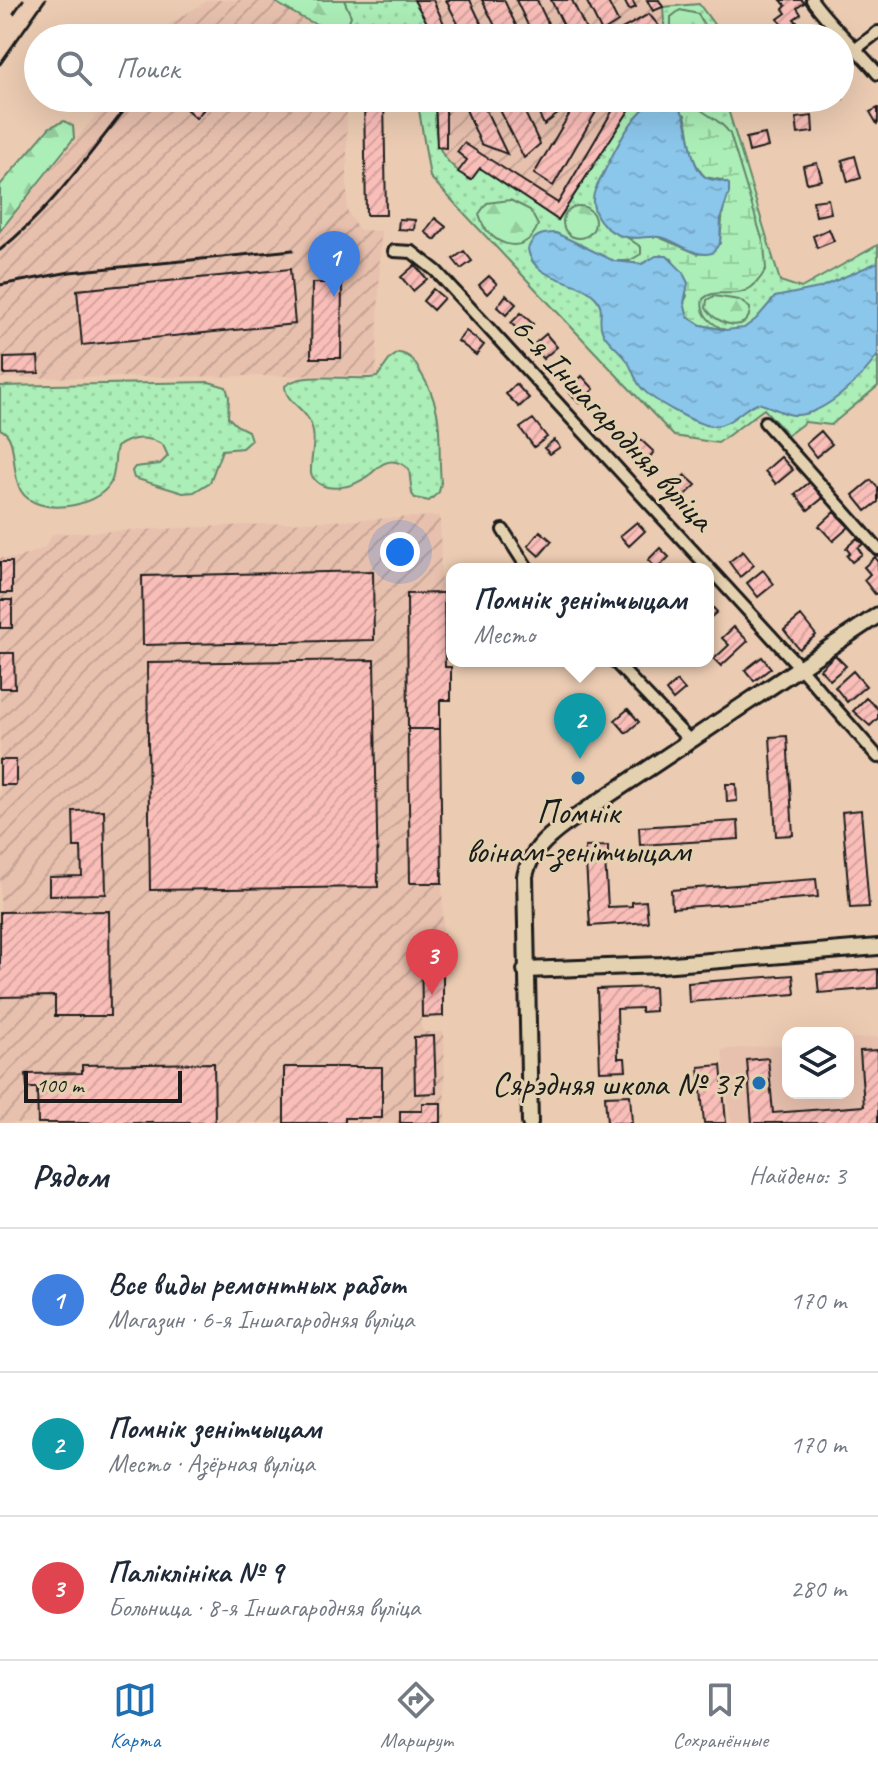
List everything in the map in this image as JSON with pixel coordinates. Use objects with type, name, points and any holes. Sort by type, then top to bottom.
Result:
[{"type":"street","points":[[812,0],[829,24]]},
{"type":"street","points":[[857,48],[878,32]]},
{"type":"street","points":[[854,45],[878,74]]},
{"type":"street","name":"6-я Іншагародняя вуліца","points":[[394,251],[412,252],[436,271],[704,563]]},
{"type":"street","points":[[765,422],[878,549]]},
{"type":"street","points":[[503,530],[524,563]]},
{"type":"street","name":"6-я Іншагародняя вуліца","points":[[714,574],[878,757]]},
{"type":"street","points":[[530,1123],[525,876],[535,852],[545,840],[878,615]]},
{"type":"street","points":[[620,667],[690,741]]},
{"type":"street","points":[[525,970],[661,965],[878,947]]},
{"type":"shaded area","points":[[209,0],[345,0],[346,24],[171,23]]},
{"type":"shaded area","points":[[414,0],[659,0],[663,7],[664,24],[428,24]]},
{"type":"shaded area","points":[[99,112],[347,112],[347,211],[359,230],[381,231],[376,375],[0,378],[0,232]]},
{"type":"shaded area","points":[[436,112],[628,112],[558,220],[480,169],[471,180],[458,172],[437,147]]},
{"type":"shaded area","points":[[440,516],[441,593],[407,594],[410,882],[442,883],[443,934],[421,935],[421,1028],[425,1032],[444,1032],[445,1123],[0,1123],[0,558],[18,558],[44,548],[53,534]]},
{"type":"shaded area","points":[[878,1037],[878,1123],[731,1123],[722,1050],[782,1045],[782,1099],[854,1099],[854,1039]]},
{"type":"green space","points":[[272,0],[344,0],[351,16],[342,24],[317,24]]},
{"type":"green space","points":[[345,0],[414,0],[428,24],[346,24]]},
{"type":"green space","points":[[699,4],[714,24],[664,24],[663,7]]},
{"type":"green space","points":[[680,10],[698,14],[703,24],[671,24],[671,17]]},
{"type":"green space","points":[[419,112],[436,112],[439,145],[449,163],[458,171],[471,180],[480,168],[558,220],[628,112],[729,112],[780,281],[801,288],[878,245],[878,386],[831,425],[805,422],[788,435],[764,409],[718,443],[674,436],[430,177]]},
{"type":"green space","points":[[681,112],[704,112],[730,134],[764,245],[766,269],[749,289],[717,293],[703,299],[705,314],[711,322],[725,330],[701,325],[688,317],[684,302],[687,296],[672,259],[661,255],[642,264],[614,261],[629,261],[641,254],[641,247],[628,238],[656,236],[698,254],[720,243],[722,180],[705,177],[695,163],[685,115]]},
{"type":"green space","points":[[64,121],[73,126],[74,138],[0,231],[0,185],[50,127]]},
{"type":"green space","points":[[510,200],[530,210],[538,225],[532,236],[515,245],[497,240],[483,225],[479,214],[487,203]]},
{"type":"green space","points":[[579,206],[591,210],[595,222],[591,234],[579,238],[567,234],[563,222],[567,210]]},
{"type":"green space","points":[[714,296],[739,300],[750,308],[745,322],[724,323],[711,314],[706,308],[707,300]]},
{"type":"green space","points":[[398,353],[415,363],[434,401],[439,426],[439,492],[429,501],[415,498],[409,469],[392,462],[383,464],[362,480],[347,486],[322,485],[311,474],[314,441],[310,422],[288,396],[285,386],[293,381],[316,377],[377,377]]},
{"type":"green space","points":[[209,382],[226,387],[228,417],[248,431],[251,440],[242,448],[222,450],[210,482],[194,492],[183,493],[134,478],[132,471],[135,467],[160,464],[168,456],[163,445],[140,438],[117,447],[110,484],[92,499],[52,507],[29,499],[21,491],[10,439],[0,429],[0,386]]},
{"type":"water","points":[[640,112],[681,112],[695,163],[701,173],[707,178],[729,184],[721,217],[720,243],[712,253],[694,252],[659,237],[618,235],[605,226],[596,213],[595,190]]},
{"type":"water","points":[[556,233],[614,261],[642,264],[656,256],[667,256],[682,271],[688,283],[684,303],[688,317],[701,325],[725,330],[744,328],[775,297],[819,288],[878,262],[878,355],[852,385],[817,410],[793,415],[757,403],[720,425],[698,422],[664,405],[640,386],[626,359],[602,331],[601,309],[595,297],[538,268],[528,249],[542,234]]},
{"type":"building","points":[[414,0],[433,0],[444,24],[428,24]]},
{"type":"building","points":[[446,0],[470,0],[481,24],[458,24]]},
{"type":"building","points":[[482,0],[504,0],[515,24],[494,24]]},
{"type":"building","points":[[516,0],[537,0],[548,24],[527,24]]},
{"type":"building","points":[[551,0],[572,0],[583,24],[563,24]]},
{"type":"building","points":[[586,0],[607,0],[618,22],[598,24]]},
{"type":"building","points":[[624,0],[632,0],[636,7],[629,10]]},
{"type":"building","points":[[647,0],[659,0],[663,7],[653,11]]},
{"type":"building","points":[[781,0],[802,0],[804,3],[797,8],[801,14],[794,19],[797,22],[794,24],[782,24],[778,19],[786,13],[783,9],[786,6]]},
{"type":"building","points":[[649,14],[657,24],[631,24]]},
{"type":"building","points":[[878,108],[878,123],[877,124],[870,112]]},
{"type":"building","points":[[364,112],[384,112],[386,215],[366,215]]},
{"type":"building","points":[[436,112],[446,112],[446,148],[437,147]]},
{"type":"building","points":[[467,112],[487,112],[507,154],[481,144]]},
{"type":"building","points":[[501,112],[525,112],[540,144],[524,158]]},
{"type":"building","points":[[538,112],[558,112],[559,113],[544,125]]},
{"type":"building","points":[[571,112],[596,112],[553,186],[534,174]]},
{"type":"building","points":[[612,112],[628,112],[558,220],[480,168],[471,180],[458,172],[467,160],[457,152],[464,143],[558,203]]},
{"type":"building","points":[[812,116],[813,132],[798,134],[796,118]]},
{"type":"building","points":[[765,134],[768,147],[749,152],[746,138]]},
{"type":"building","points":[[855,156],[861,178],[848,182],[842,160]]},
{"type":"building","points":[[817,163],[822,180],[807,183],[803,166]]},
{"type":"building","points":[[828,199],[831,213],[816,216],[813,201]]},
{"type":"building","points":[[435,218],[446,227],[435,240],[425,232]]},
{"type":"building","points":[[399,219],[415,220],[414,230],[398,229]]},
{"type":"building","points":[[829,229],[834,241],[817,248],[813,236]]},
{"type":"building","points":[[464,251],[472,261],[461,269],[453,259]]},
{"type":"building","points":[[415,265],[427,279],[413,291],[401,277]]},
{"type":"building","points":[[290,269],[295,324],[82,345],[77,290]]},
{"type":"building","points":[[489,276],[497,284],[487,294],[479,285]]},
{"type":"building","points":[[312,283],[342,283],[341,358],[311,358]]},
{"type":"building","points":[[433,289],[444,298],[433,310],[423,301]]},
{"type":"building","points":[[506,295],[516,304],[506,315],[497,307]]},
{"type":"building","points":[[521,313],[533,324],[522,334],[511,323]]},
{"type":"building","points":[[466,331],[484,345],[476,355],[458,341]]},
{"type":"building","points":[[546,334],[557,347],[543,359],[532,346]]},
{"type":"building","points":[[38,357],[39,373],[4,374],[4,358]]},
{"type":"building","points":[[582,376],[594,389],[579,403],[567,390]]},
{"type":"building","points":[[516,384],[529,398],[519,407],[506,394]]},
{"type":"building","points":[[533,419],[547,437],[534,447],[520,428]]},
{"type":"building","points":[[821,431],[832,444],[816,457],[806,444]]},
{"type":"building","points":[[639,438],[654,452],[641,467],[625,453]]},
{"type":"building","points":[[554,440],[560,447],[550,454],[544,448]]},
{"type":"building","points":[[781,457],[793,470],[776,484],[765,471]]},
{"type":"building","points":[[685,475],[696,485],[677,503],[667,493]]},
{"type":"building","points":[[871,480],[878,488],[878,502],[866,511],[853,495]]},
{"type":"building","points":[[810,482],[823,498],[808,510],[795,494]]},
{"type":"building","points":[[834,512],[849,527],[833,541],[819,526]]},
{"type":"building","points":[[637,522],[645,531],[629,546],[620,536]]},
{"type":"building","points":[[540,531],[552,541],[539,556],[528,546]]},
{"type":"building","points":[[857,538],[863,544],[858,548],[862,554],[852,562],[846,548]]},
{"type":"building","points":[[660,548],[669,557],[663,563],[648,560]]},
{"type":"building","points":[[743,551],[754,565],[740,577],[729,562]]},
{"type":"building","points":[[875,557],[878,561],[878,593],[875,594],[864,580],[870,574],[864,567]]},
{"type":"building","points":[[0,562],[12,562],[12,593],[0,593]]},
{"type":"building","points":[[763,570],[774,584],[758,597],[747,583]]},
{"type":"building","points":[[373,571],[374,640],[143,645],[142,576]]},
{"type":"building","points":[[444,593],[445,667],[451,667],[451,700],[440,700],[440,729],[408,729],[407,594]]},
{"type":"building","points":[[0,600],[12,600],[12,628],[0,628]]},
{"type":"building","points":[[801,616],[816,635],[799,649],[784,630]]},
{"type":"building","points":[[734,627],[748,641],[721,666],[714,659],[729,645],[722,638]]},
{"type":"building","points":[[0,653],[14,653],[15,688],[0,688]]},
{"type":"building","points":[[835,655],[846,666],[830,680],[820,669]]},
{"type":"building","points":[[762,657],[771,668],[754,681],[745,670]]},
{"type":"building","points":[[374,660],[378,887],[150,890],[147,663]]},
{"type":"building","points":[[853,671],[866,686],[847,702],[835,687]]},
{"type":"building","points":[[677,681],[685,690],[673,700],[666,691]]},
{"type":"building","points":[[866,698],[878,709],[878,718],[870,726],[853,711]]},
{"type":"building","points":[[628,709],[639,722],[626,733],[615,720]]},
{"type":"building","points":[[408,729],[440,729],[442,883],[410,883]]},
{"type":"building","points":[[787,736],[793,835],[776,836],[770,737]]},
{"type":"building","points":[[0,760],[16,760],[16,785],[0,785]]},
{"type":"building","points":[[726,784],[736,784],[737,801],[727,802]]},
{"type":"building","points":[[104,810],[106,894],[49,895],[49,877],[82,876],[81,847],[74,847],[73,811]]},
{"type":"building","points":[[861,810],[869,907],[850,908],[842,812]]},
{"type":"building","points":[[738,821],[739,839],[640,845],[639,827]]},
{"type":"building","points":[[608,846],[608,859],[605,859],[608,907],[632,906],[632,902],[646,901],[648,922],[590,926],[585,847]]},
{"type":"building","points":[[816,879],[818,897],[672,908],[671,890]]},
{"type":"building","points":[[109,911],[110,1016],[55,1016],[55,996],[0,997],[0,912]]},
{"type":"building","points":[[421,934],[443,934],[443,1016],[422,1017]]},
{"type":"building","points":[[878,969],[878,988],[819,993],[817,974]]},
{"type":"building","points":[[793,975],[795,994],[689,1002],[688,983]]},
{"type":"building","points":[[654,987],[655,1011],[617,1009],[618,1058],[625,1058],[626,1070],[600,1071],[597,989]]},
{"type":"building","points":[[434,1036],[436,1093],[415,1094],[414,1037]]},
{"type":"building","name":"Сярэдняя школа № 37","points":[[878,1050],[878,1123],[752,1123],[747,1060],[768,1058],[773,1113],[864,1106],[860,1051]]},
{"type":"building","points":[[214,1063],[215,1123],[38,1123],[37,1088],[27,1088],[26,1074],[82,1073],[82,1065]]},
{"type":"building","points":[[721,1065],[726,1123],[704,1123],[699,1067]]},
{"type":"building","points":[[284,1067],[382,1067],[382,1118],[345,1118],[345,1123],[284,1123]]},
{"type":"building","points":[[630,1095],[632,1123],[607,1123],[605,1096]]},
{"type":"building","points":[[422,1103],[441,1103],[441,1123],[400,1123],[400,1111],[422,1111]]},
{"type":"railway","points":[[14,13],[23,0]]},
{"type":"railway","points":[[28,24],[45,0]]},
{"type":"railway","points":[[0,64],[24,30]]},
{"type":"railway","points":[[0,250],[55,197],[123,112]]},
{"type":"railway","points":[[0,285],[70,272],[293,250]]},
{"type":"place","name":"Все виды ремонтных работ","points":[[334,297]]},
{"type":"place","name":"Помнік зенітчыцам","points":[[580,759]]},
{"type":"place","name":"Помнік воінам-зенітчыцам","points":[[578,778]]},
{"type":"place","name":"Паліклініка № 9","points":[[432,995]]},
{"type":"place","name":"Сярэдняя школа № 37","points":[[759,1083]]}]
